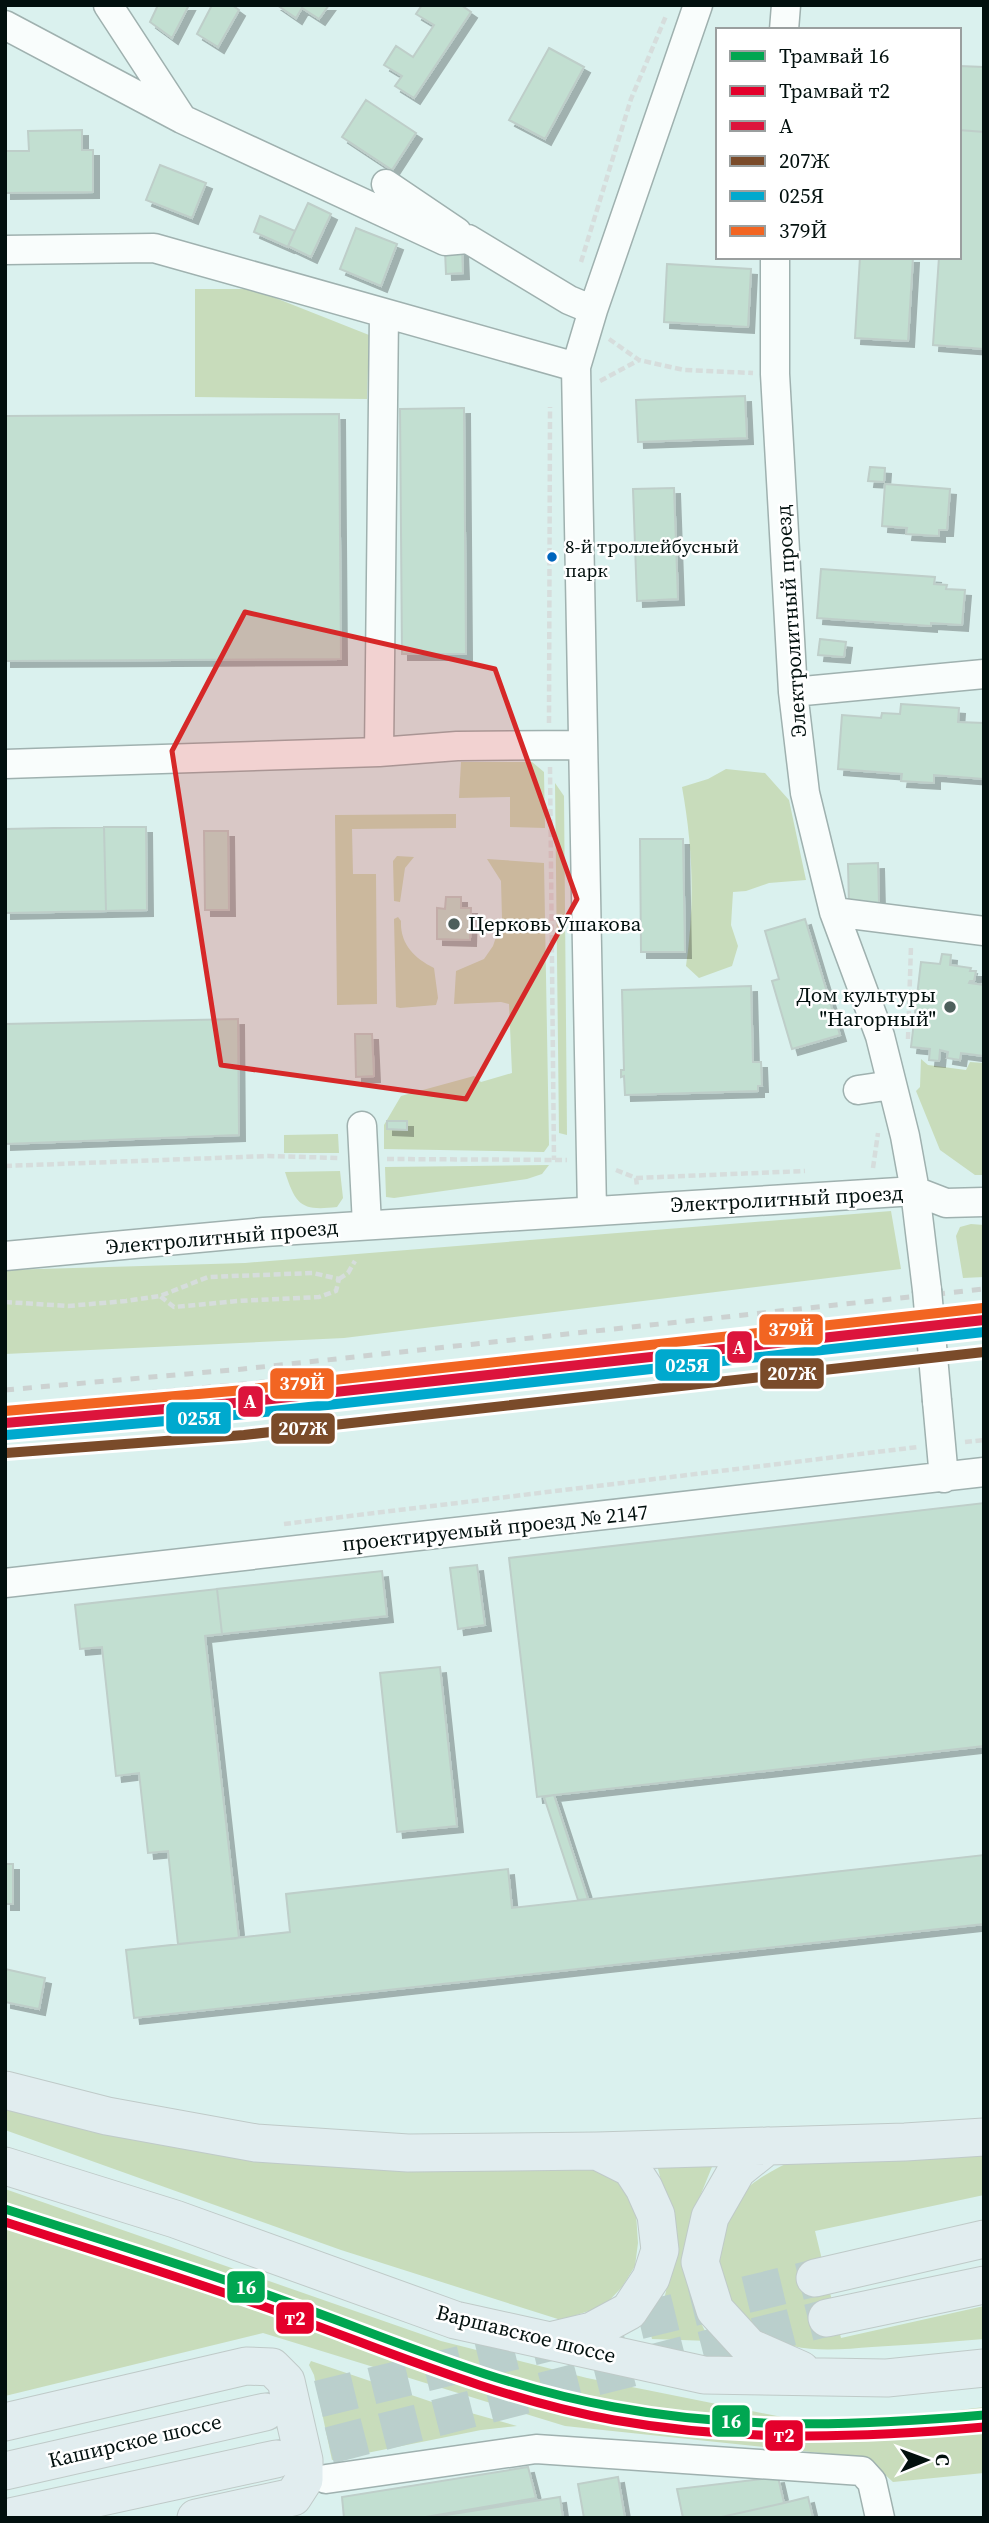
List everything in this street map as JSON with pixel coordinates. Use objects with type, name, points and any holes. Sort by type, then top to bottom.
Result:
[{"type":"main road","points":[[5,2090],[107,2116],[256,2143],[408,2153],[597,2151],[984,2137]]},
{"type":"main road","points":[[767,2146],[737,2170],[710,2217],[700,2262],[715,2310],[750,2347],[818,2377]]},
{"type":"main road","points":[[553,2340],[592,2331],[629,2311],[651,2278],[660,2250],[656,2215],[644,2188],[631,2168],[597,2151]]},
{"type":"main road","name":"Варшавское шоссе","points":[[5,2166],[175,2219],[455,2320],[704,2375],[887,2378],[984,2368]]},
{"type":"main road","points":[[815,2278],[984,2239]]},
{"type":"main road","points":[[827,2318],[984,2285]]},
{"type":"main road","points":[[5,2422],[246,2366],[272,2367],[286,2381],[304,2460],[304,2480],[293,2497],[197,2518]]},
{"type":"main road","name":"Каширское шоссе","points":[[5,2471],[265,2412]]},
{"type":"main road","points":[[5,2518],[276,2459]]},
{"type":"street","points":[[108,5],[182,119]]},
{"type":"street","points":[[592,1211],[576,380],[593,310],[698,5]]},
{"type":"street","points":[[784,28],[786,5]]},
{"type":"street","points":[[5,25],[182,119],[446,241],[468,239]]},
{"type":"street","points":[[386,184],[468,239],[569,300],[593,310]]},
{"type":"street","points":[[5,250],[154,248],[537,355],[576,380]]},
{"type":"street","name":"Электролитный проезд","points":[[5,1256],[264,1231],[915,1191],[905,1136],[872,1088],[880,1036],[834,912],[804,793],[793,692],[775,374],[775,259]]},
{"type":"street","points":[[379,752],[384,314]]},
{"type":"street","points":[[793,692],[984,674]]},
{"type":"street","points":[[5,764],[379,752],[457,746],[583,745]]},
{"type":"street","points":[[834,912],[984,931]]},
{"type":"street","points":[[362,1126],[367,1225]]},
{"type":"street","points":[[944,1478],[915,1191],[946,1203],[984,1202]]},
{"type":"street","name":"проектируемый проезд № 2147","points":[[5,1583],[984,1472]]},
{"type":"street","points":[[326,2479],[536,2449],[849,2470],[862,2472],[873,2482],[880,2518]]},
{"type":"path","points":[[608,338],[639,360],[684,370],[775,374]]},
{"type":"path","points":[[576,380],[639,360]]},
{"type":"path","points":[[908,1042],[912,922]]},
{"type":"path","points":[[872,1088],[878,1127],[872,1168]]},
{"type":"path","points":[[5,1166],[268,1156],[592,1161],[636,1178],[639,1208]]},
{"type":"path","points":[[160,1297],[174,1307],[319,1297],[336,1291],[339,1279],[348,1273],[355,1261]]},
{"type":"path","points":[[5,1302],[68,1306],[160,1297],[208,1277],[313,1273],[339,1279]]},
{"type":"path","points":[[281,1524],[984,1440]]},
{"type":"highlighted area","points":[[245,612],[495,669],[577,899],[466,1099],[221,1065],[172,751]]},
{"type":"green space","points":[[195,289],[253,289],[369,335],[367,399],[195,397]]},
{"type":"green space","points":[[461,762],[532,762],[544,772],[545,828],[510,827],[510,797],[459,798]]},
{"type":"green space","points":[[726,769],[765,773],[789,800],[806,880],[769,883],[746,891],[733,892],[731,925],[738,946],[732,966],[699,978],[686,966],[692,876],[682,787],[708,779]]},
{"type":"green space","points":[[555,783],[564,796],[567,1135],[559,1133]]},
{"type":"green space","points":[[456,814],[456,828],[352,829],[353,874],[376,874],[377,1004],[337,1005],[335,815]]},
{"type":"green space","points":[[397,856],[414,857],[405,868],[400,902],[394,901],[393,861]]},
{"type":"green space","points":[[487,859],[544,863],[549,1145],[544,1152],[384,1149],[384,1125],[401,1096],[474,1076],[481,1082],[512,1073],[509,1004],[454,1004],[456,971],[484,959],[493,946],[502,919],[501,881]]},
{"type":"green space","points":[[398,917],[403,937],[410,949],[420,960],[434,968],[438,998],[436,1005],[396,1007],[394,919]]},
{"type":"green space","points":[[921,1059],[928,1065],[966,1070],[970,1062],[984,1063],[984,1175],[975,1175],[940,1150],[916,1091],[920,1087]]},
{"type":"green space","points":[[338,1134],[339,1153],[284,1153],[284,1135]]},
{"type":"green space","points":[[549,1165],[542,1174],[527,1179],[386,1197],[385,1167]]},
{"type":"green space","points":[[340,1171],[343,1198],[337,1207],[325,1208],[302,1204],[293,1192],[285,1172]]},
{"type":"green space","points":[[891,1211],[901,1269],[344,1338],[5,1354],[5,1270],[245,1263]]},
{"type":"green space","points":[[984,1225],[984,1277],[963,1278],[956,1236],[960,1227]]},
{"type":"green space","points":[[5,2101],[587,2163],[611,2174],[628,2192],[636,2214],[638,2243],[635,2266],[622,2287],[604,2306],[561,2320],[341,2250],[5,2130]]},
{"type":"green space","points":[[984,2155],[984,2195],[815,2231],[841,2338],[984,2306],[984,2339],[843,2349],[803,2348],[782,2343],[762,2333],[729,2301],[720,2274],[723,2223],[734,2201],[775,2169],[797,2159]]},
{"type":"green space","points":[[714,2162],[690,2221],[683,2254],[689,2289],[710,2341],[652,2339],[650,2331],[666,2292],[670,2250],[666,2206],[657,2165]]},
{"type":"green space","points":[[5,2189],[441,2341],[587,2378],[797,2420],[902,2417],[984,2407],[984,2473],[893,2482],[867,2458],[565,2426],[263,2333],[5,2396]]},
{"type":"green space","points":[[311,2361],[432,2402],[517,2426],[481,2430],[332,2460],[314,2375],[309,2365]]},
{"type":"building","points":[[158,5],[189,5],[172,38],[150,22]]},
{"type":"building","points":[[212,5],[232,5],[239,10],[218,47],[197,34]]},
{"type":"building","points":[[277,5],[329,5],[319,19],[302,8],[296,18]]},
{"type":"building","points":[[422,5],[461,5],[471,12],[414,98],[395,86],[402,76],[384,65],[396,46],[413,57],[434,25],[416,14]]},
{"type":"building","points":[[549,48],[584,67],[545,139],[509,120]]},
{"type":"building","points":[[961,66],[984,67],[984,132],[961,130]]},
{"type":"building","points":[[366,100],[416,133],[392,170],[342,137]]},
{"type":"building","points":[[82,130],[82,150],[93,150],[93,192],[5,193],[5,151],[29,151],[28,131]]},
{"type":"building","points":[[961,130],[984,132],[984,349],[933,345],[939,259],[961,259]]},
{"type":"building","points":[[160,165],[206,183],[192,218],[146,200]]},
{"type":"building","points":[[308,203],[331,214],[311,257],[288,246]]},
{"type":"building","points":[[260,216],[295,231],[288,247],[254,232]]},
{"type":"building","points":[[356,228],[397,244],[381,286],[340,269]]},
{"type":"building","points":[[462,249],[463,273],[446,274],[445,250]]},
{"type":"building","points":[[860,259],[913,259],[908,341],[855,338]]},
{"type":"building","points":[[667,264],[751,269],[748,327],[664,322]]},
{"type":"building","points":[[745,396],[747,438],[638,442],[636,400]]},
{"type":"building","points":[[464,408],[466,654],[402,654],[400,409]]},
{"type":"building","points":[[339,414],[341,659],[5,661],[5,416]]},
{"type":"building","points":[[870,467],[885,468],[884,482],[868,481]]},
{"type":"building","points":[[885,484],[950,489],[947,530],[939,530],[939,536],[906,534],[907,528],[882,526]]},
{"type":"building","points":[[674,488],[678,599],[637,601],[633,489]]},
{"type":"building","points":[[821,569],[935,577],[934,584],[947,585],[946,589],[965,590],[962,625],[931,623],[931,626],[817,618]]},
{"type":"building","points":[[820,639],[846,642],[844,657],[818,655]]},
{"type":"building","points":[[901,704],[959,708],[958,722],[984,723],[984,779],[934,775],[934,783],[901,781],[902,774],[838,769],[842,715],[881,718],[882,713],[900,714]]},
{"type":"building","points":[[104,827],[106,911],[5,913],[5,829]]},
{"type":"building","points":[[104,827],[146,827],[147,910],[106,911]]},
{"type":"building","points":[[204,831],[228,831],[229,910],[205,910]]},
{"type":"building","points":[[640,839],[683,839],[685,952],[641,952]]},
{"type":"building","points":[[878,863],[879,903],[849,904],[848,864]]},
{"type":"building","name":"Церковь Ушакова","points":[[446,897],[461,897],[461,908],[471,908],[470,940],[437,939],[437,908],[445,909]]},
{"type":"building","points":[[805,919],[840,1035],[792,1049],[772,981],[779,979],[765,931]]},
{"type":"building","name":"Дом культуры \"Нагорный\"","points":[[942,954],[951,955],[950,965],[976,971],[974,981],[969,983],[984,985],[984,1056],[961,1053],[960,1060],[947,1058],[948,1052],[940,1050],[939,1061],[929,1060],[930,1049],[911,1047],[921,962],[940,964]]},
{"type":"building","points":[[751,986],[753,1062],[761,1062],[762,1086],[758,1086],[758,1091],[625,1095],[624,1076],[621,1077],[621,1070],[624,1070],[622,990]]},
{"type":"building","points":[[238,1019],[239,1135],[5,1144],[5,1024]]},
{"type":"building","points":[[355,1034],[372,1034],[374,1076],[356,1077]]},
{"type":"building","points":[[387,1121],[407,1121],[407,1130],[387,1129]]},
{"type":"building","points":[[984,1503],[984,1746],[537,1797],[509,1558]]},
{"type":"building","points":[[477,1565],[485,1625],[458,1629],[450,1568]]},
{"type":"building","points":[[382,1571],[387,1616],[222,1634],[217,1589]]},
{"type":"building","points":[[217,1589],[222,1634],[205,1636],[239,1938],[178,1944],[168,1851],[148,1853],[139,1773],[116,1776],[102,1647],[80,1649],[75,1605]]},
{"type":"building","points":[[440,1667],[457,1826],[397,1832],[380,1673]]},
{"type":"building","points":[[554,1795],[588,1899],[578,1900],[544,1797]]},
{"type":"building","points":[[984,1855],[984,1924],[134,2018],[126,1950],[290,1932],[286,1894],[508,1869],[512,1908]]},
{"type":"building","points":[[5,1864],[13,1864],[13,1904],[5,1904]]},
{"type":"building","points":[[5,1969],[45,1978],[39,2009],[5,2002]]},
{"type":"building","points":[[528,2467],[536,2498],[420,2518],[344,2518],[342,2497]]},
{"type":"building","points":[[618,2477],[625,2518],[584,2518],[578,2484]]},
{"type":"building","points":[[778,2477],[784,2503],[717,2518],[683,2518],[677,2489]]},
{"type":"building","points":[[560,2497],[563,2518],[427,2518]]},
{"type":"building","points":[[808,2497],[813,2518],[717,2518],[784,2503]]},
{"type":"tunnel","points":[[265,2412],[815,2278]]},
{"type":"tunnel","points":[[276,2459],[827,2318]]},
{"type":"railway","points":[[5,1390],[243,1369],[984,1289]]},
{"type":"railway","points":[[5,1406],[244,1384],[984,1305]]},
{"type":"tram line","name":"16","points":[[5,2209],[248,2288],[446,2361],[570,2398],[660,2414],[752,2423],[891,2422],[984,2415]]},
{"type":"tram line","name":"т2","points":[[5,2222],[248,2301],[487,2387],[571,2411],[660,2427],[753,2435],[891,2434],[984,2427]]},
{"type":"transit line","name":"379Й","points":[[5,1411],[244,1390],[983,1308]]},
{"type":"transit line","name":"A","points":[[5,1423],[245,1402],[984,1320]]},
{"type":"transit line","name":"025Я","points":[[6,1435],[246,1414],[984,1332]]},
{"type":"transit line","name":"207Ж","points":[[6,1453],[244,1435],[984,1352]]},
{"type":"place","name":"8-й троллейбусный парк","points":[[552,557]]},
{"type":"place","name":"Церковь Ушакова","points":[[454,924]]},
{"type":"place","name":"Дом культуры \"Нагорный\"","points":[[950,1007]]}]
